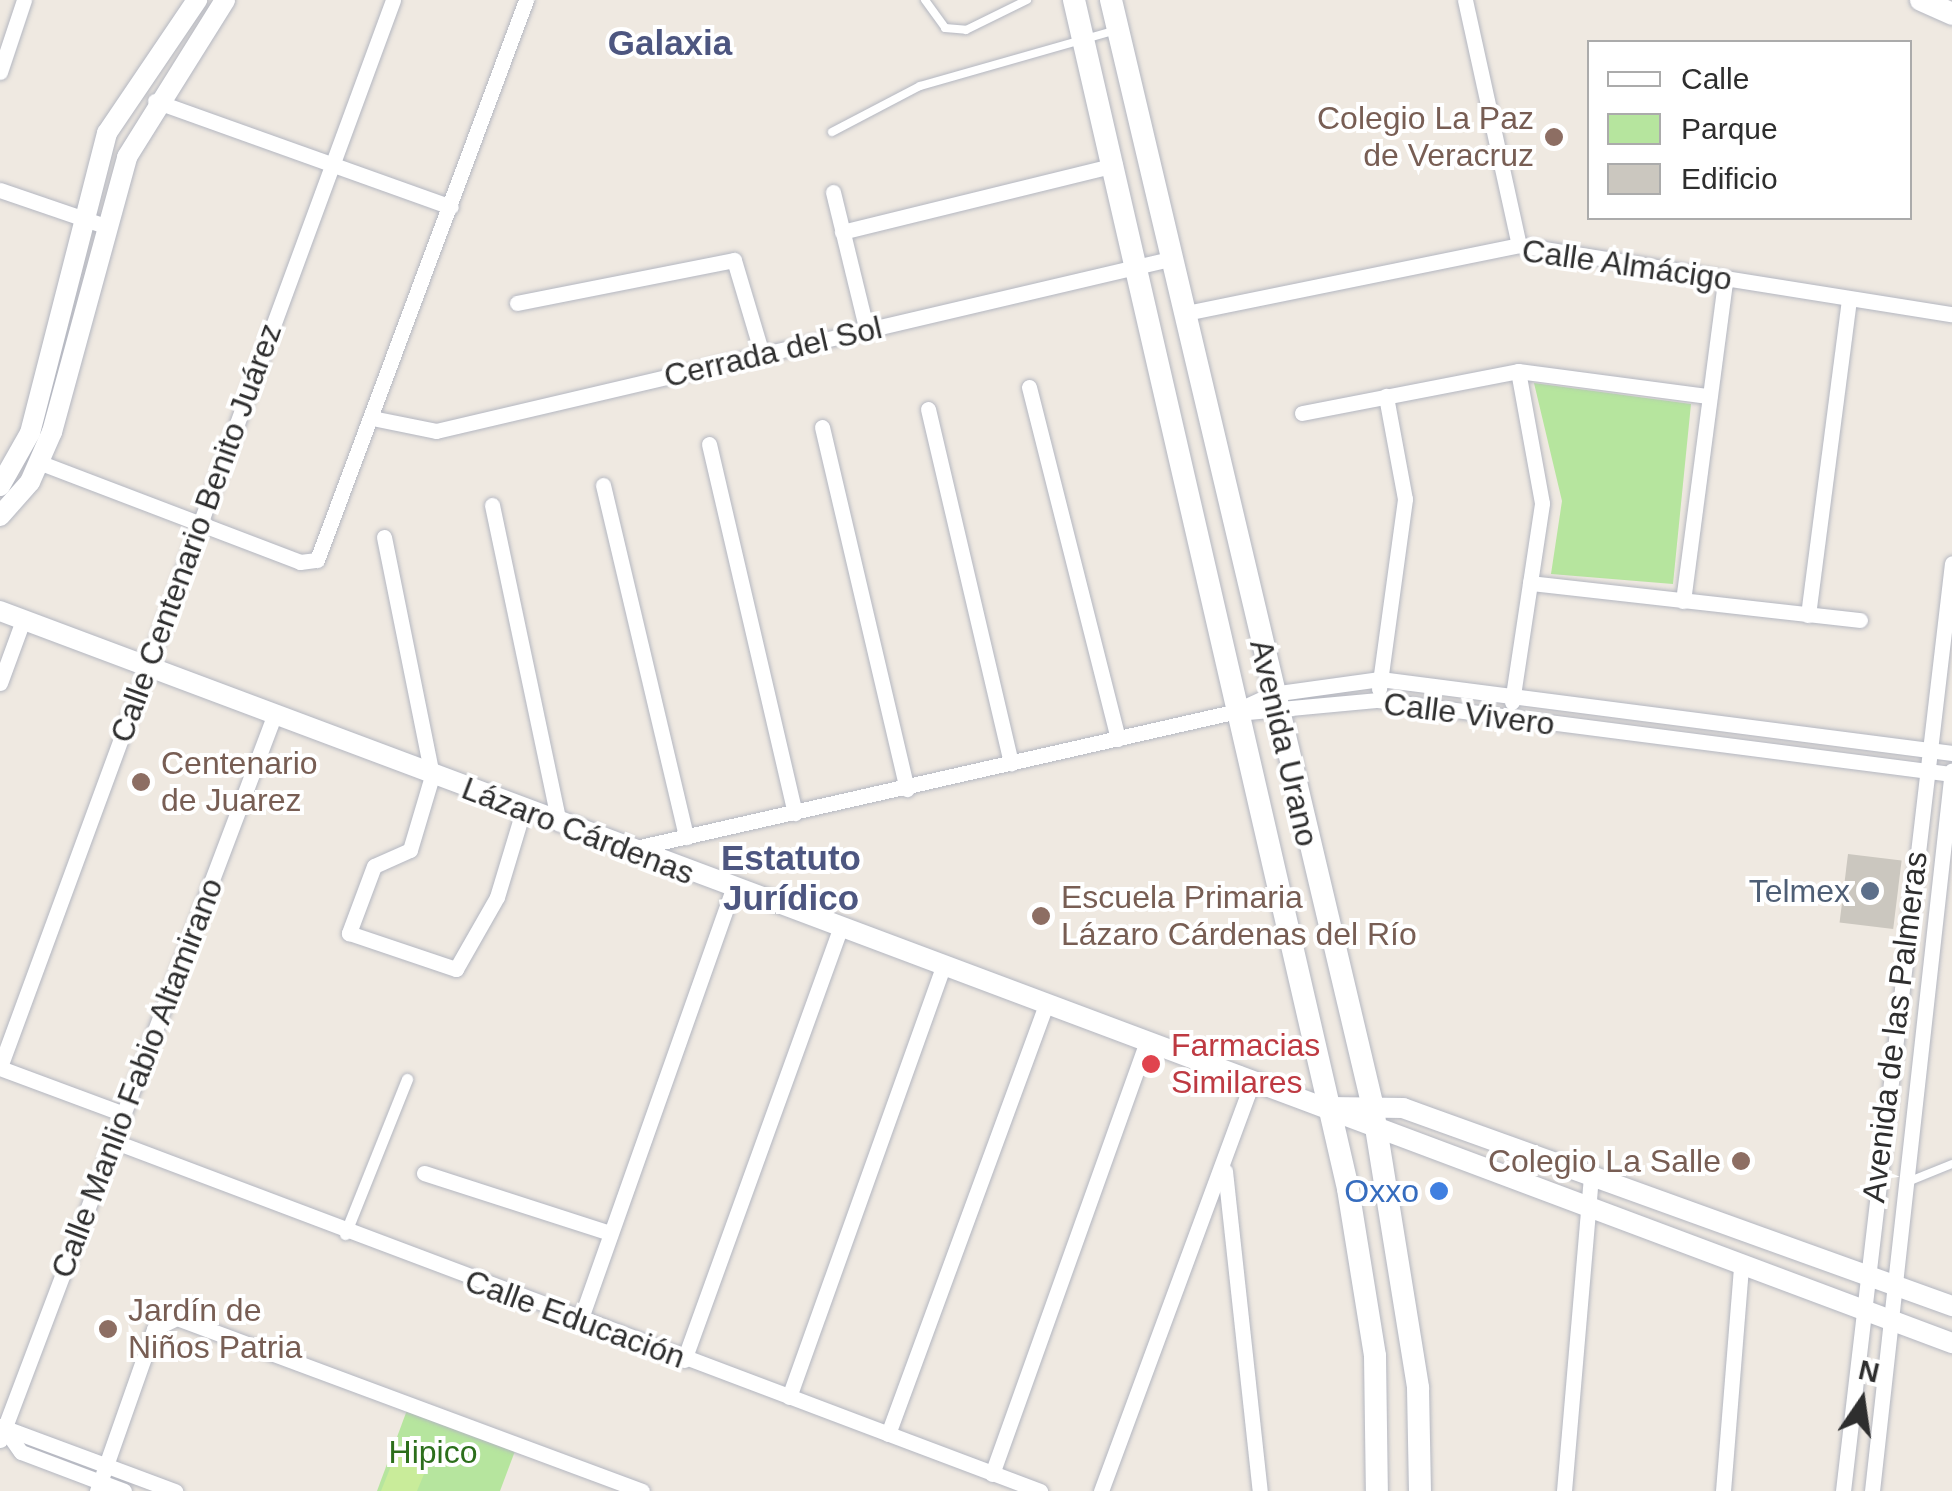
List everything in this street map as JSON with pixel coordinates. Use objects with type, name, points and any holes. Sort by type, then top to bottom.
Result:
[{"type":"main road","name":"Avenida Urano","points":[[1074,0],[1138,266],[1232,712],[1328,1107],[1373,1339],[1377,1491]]},
{"type":"main road","name":"Avenida Urano","points":[[1111,0],[1174,258],[1274,705],[1372,1103],[1418,1388],[1420,1491]]},
{"type":"main road","points":[[1921,0],[1952,14]]},
{"type":"main road","points":[[1284,928],[1326,917]]},
{"type":"street","points":[[0,72],[4,49],[24,0]]},
{"type":"street","points":[[0,486],[30,432],[81,219],[107,133],[197,0]]},
{"type":"street","points":[[0,516],[41,463],[108,227],[155,101],[226,0]]},
{"type":"street","name":"Calle Centenario Benito Juárez","points":[[0,1068],[393,0]]},
{"type":"street","points":[[41,463],[300,562],[317,560],[526,0]]},
{"type":"street","points":[[1466,0],[1518,245]]},
{"type":"street","points":[[155,101],[451,207]]},
{"type":"street","points":[[842,232],[1115,164]]},
{"type":"street","points":[[0,190],[108,227]]},
{"type":"street","points":[[833,192],[866,331]]},
{"type":"street","name":"Calle Almácigo","points":[[1186,312],[1518,245],[1952,314]]},
{"type":"street","name":"Cerrada del Sol","points":[[372,418],[436,431],[1174,258]]},
{"type":"street","points":[[517,303],[734,260],[762,354]]},
{"type":"street","points":[[1683,600],[1726,280]]},
{"type":"street","points":[[1808,614],[1848,299]]},
{"type":"street","points":[[1302,412],[1518,371],[1708,396]]},
{"type":"street","points":[[1510,718],[1542,503],[1518,371]]},
{"type":"street","points":[[1029,387],[1118,740]]},
{"type":"street","points":[[1378,700],[1405,500],[1386,396]]},
{"type":"street","points":[[928,409],[1011,763]]},
{"type":"street","points":[[822,427],[907,789]]},
{"type":"street","points":[[709,444],[795,813]]},
{"type":"street","points":[[604,485],[686,837]]},
{"type":"street","points":[[492,504],[559,824]]},
{"type":"street","points":[[384,537],[432,776],[410,850],[374,866],[348,928],[353,938],[456,969],[497,898],[523,810]]},
{"type":"street","name":"Avenida de las Palmeras","points":[[1843,1491],[1892,1045],[1952,563]]},
{"type":"street","points":[[1530,582],[1860,620]]},
{"type":"street","name":"Lázaro Cárdenas","points":[[0,611],[627,850],[1328,1107],[1376,1132],[1588,1206],[1952,1343]]},
{"type":"street","points":[[0,682],[23,620]]},
{"type":"street","name":"Calle Vivero","points":[[627,850],[1380,680],[1952,753]]},
{"type":"street","name":"Calle Vivero","points":[[1274,705],[1378,700],[1952,773]]},
{"type":"street","points":[[1634,734],[1636,712]]},
{"type":"street","name":"Calle Manlio Fabio Altamirano","points":[[2,1431],[274,716]]},
{"type":"street","points":[[1716,744],[1718,723]]},
{"type":"street","name":"Avenida de las Palmeras","points":[[1872,1491],[1920,1048],[1945,887],[1952,773]]},
{"type":"street","points":[[580,1321],[733,889]]},
{"type":"street","points":[[684,1360],[840,928]]},
{"type":"street","points":[[789,1397],[943,966]]},
{"type":"street","points":[[888,1434],[1046,1004]]},
{"type":"street","points":[[992,1474],[1147,1041]]},
{"type":"street","points":[[1892,1045],[1920,1048]]},
{"type":"street","points":[[0,1068],[124,1114]]},
{"type":"street","points":[[345,1234],[407,1078]]},
{"type":"street","points":[[1101,1491],[1254,1080]]},
{"type":"street","points":[[1328,1107],[1372,1103],[1591,1174],[1952,1306]]},
{"type":"street","name":"Calle Educación","points":[[112,1141],[345,1234],[1040,1491]]},
{"type":"street","points":[[1225,1166],[1260,1491]]},
{"type":"street","points":[[424,1174],[610,1234]]},
{"type":"street","points":[[1564,1491],[1591,1174]]},
{"type":"street","points":[[1723,1491],[1740,1266]]},
{"type":"street","points":[[99,1486],[164,1320],[642,1491]]},
{"type":"street","points":[[2,1431],[175,1491]]},
{"type":"street","points":[[2,1431],[21,1452],[99,1486],[124,1491]]},
{"type":"lane","points":[[925,0],[944,28],[966,30],[1027,0]]},
{"type":"lane","points":[[832,132],[920,86],[1118,29]]},
{"type":"lane","points":[[1905,1183],[1952,1164]]},
{"type":"green space","points":[[1534,383],[1691,404],[1673,584],[1551,574],[1562,501]]},
{"type":"green space","name":"Hipico","points":[[410,1402],[518,1443],[500,1491],[377,1491]]},
{"type":"green space","points":[[397,1451],[429,1462],[417,1491],[381,1491]]},
{"type":"building","name":"Telmex","points":[[1848,854],[1902,861],[1893,929],[1840,922]]},
{"type":"place","name":"Colegio La Paz de Veracruz","points":[[1554,137]]},
{"type":"place","name":"Centenario de Juarez","points":[[141,782]]},
{"type":"place","name":"Telmex","points":[[1870,891]]},
{"type":"place","name":"Escuela Primaria Lázaro Cárdenas del Río","points":[[1041,916]]},
{"type":"place","name":"Farmacias Similares","points":[[1151,1064]]},
{"type":"place","name":"Colegio La Salle","points":[[1741,1161]]},
{"type":"place","name":"Oxxo","points":[[1439,1191]]},
{"type":"place","name":"Jardín de Niños Patria","points":[[108,1329]]},
{"type":"district","name":"Galaxia","points":[[670,43]]},
{"type":"district","name":"Estatuto Jurídico","points":[[791,878]]}]
